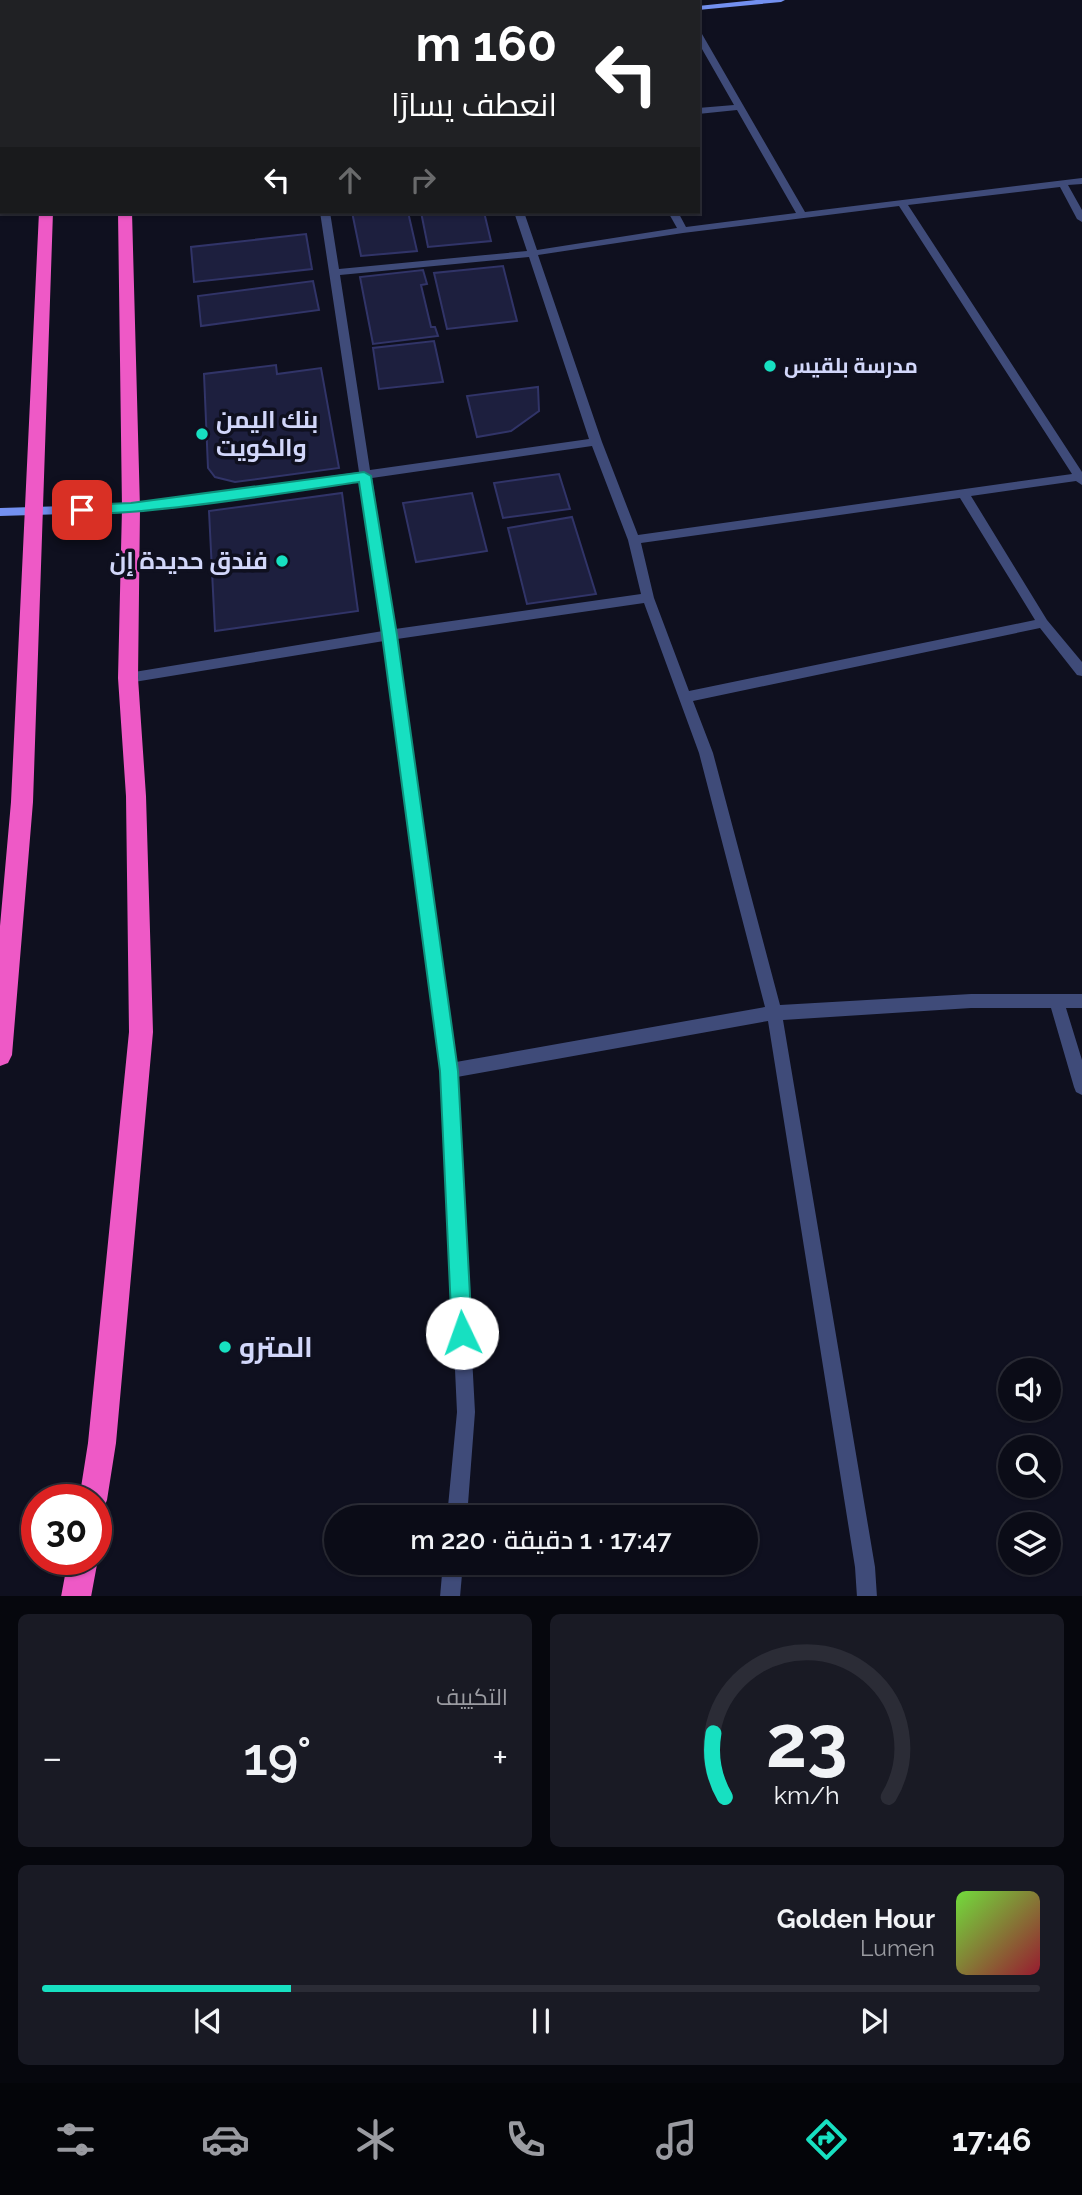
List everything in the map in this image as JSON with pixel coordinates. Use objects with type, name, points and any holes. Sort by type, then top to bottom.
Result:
[{"type":"highway","points":[[1,1042],[22,803],[46,214]]},
{"type":"highway","points":[[96,1484],[103,1443],[141,1032],[136,796],[128,678],[131,508],[124,214]]},
{"type":"highway","points":[[76,1596],[80,1575]]},
{"type":"street","points":[[700,8],[781,0]]},
{"type":"street","points":[[700,37],[802,216]]},
{"type":"street","points":[[700,111],[740,107]]},
{"type":"street","points":[[335,272],[535,253],[683,230],[1082,181]]},
{"type":"street","points":[[1063,184],[1082,219]]},
{"type":"street","points":[[634,540],[1080,479],[902,204]]},
{"type":"street","points":[[325,214],[390,635],[449,1071],[466,1412],[458,1505]]},
{"type":"street","points":[[520,214],[596,442],[634,540],[648,598],[706,753],[774,1013],[865,1567],[867,1596]]},
{"type":"street","points":[[674,214],[683,230]]},
{"type":"street","points":[[0,512],[131,508],[596,442]]},
{"type":"street","points":[[963,493],[1043,623],[1082,671]]},
{"type":"street","points":[[128,678],[390,635],[648,598]]},
{"type":"street","points":[[685,696],[1043,623]]},
{"type":"street","points":[[1056,1000],[1082,1087]]},
{"type":"street","points":[[449,1071],[774,1013],[971,1001],[1082,1001]]},
{"type":"street","points":[[450,1596],[452,1575]]},
{"type":"building","points":[[352,214],[408,214],[417,251],[361,256]]},
{"type":"building","points":[[421,214],[484,214],[491,241],[428,247]]},
{"type":"building","points":[[306,234],[312,269],[194,282],[191,247]]},
{"type":"building","points":[[503,266],[517,321],[447,329],[434,273]]},
{"type":"building","points":[[423,270],[427,284],[421,285],[431,327],[435,327],[438,336],[373,344],[360,277]]},
{"type":"building","points":[[313,281],[319,310],[201,326],[198,296]]},
{"type":"building","points":[[434,341],[443,382],[379,389],[373,348]]},
{"type":"building","points":[[276,365],[277,374],[321,368],[339,468],[235,482],[215,477],[208,468],[204,374]]},
{"type":"building","points":[[538,387],[539,411],[511,431],[477,437],[467,396]]},
{"type":"building","points":[[559,474],[570,509],[503,518],[494,483]]},
{"type":"building","name":"فندق حديدة إن","points":[[342,493],[358,611],[215,631],[209,511]]},
{"type":"building","points":[[472,493],[487,551],[416,562],[403,503]]},
{"type":"building","points":[[572,517],[596,594],[527,604],[508,528]]},
{"type":"place","name":"مدرسة بلقيس","points":[[770,366]]},
{"type":"place","name":"بنك اليمن والكويت","points":[[202,434]]},
{"type":"place","name":"فندق حديدة إن","points":[[282,561]]},
{"type":"place","name":"المترو","points":[[225,1347]]},
{"type":"route","points":[[82,510],[131,508],[364,476],[390,635],[449,1071],[462,1333]]}]
